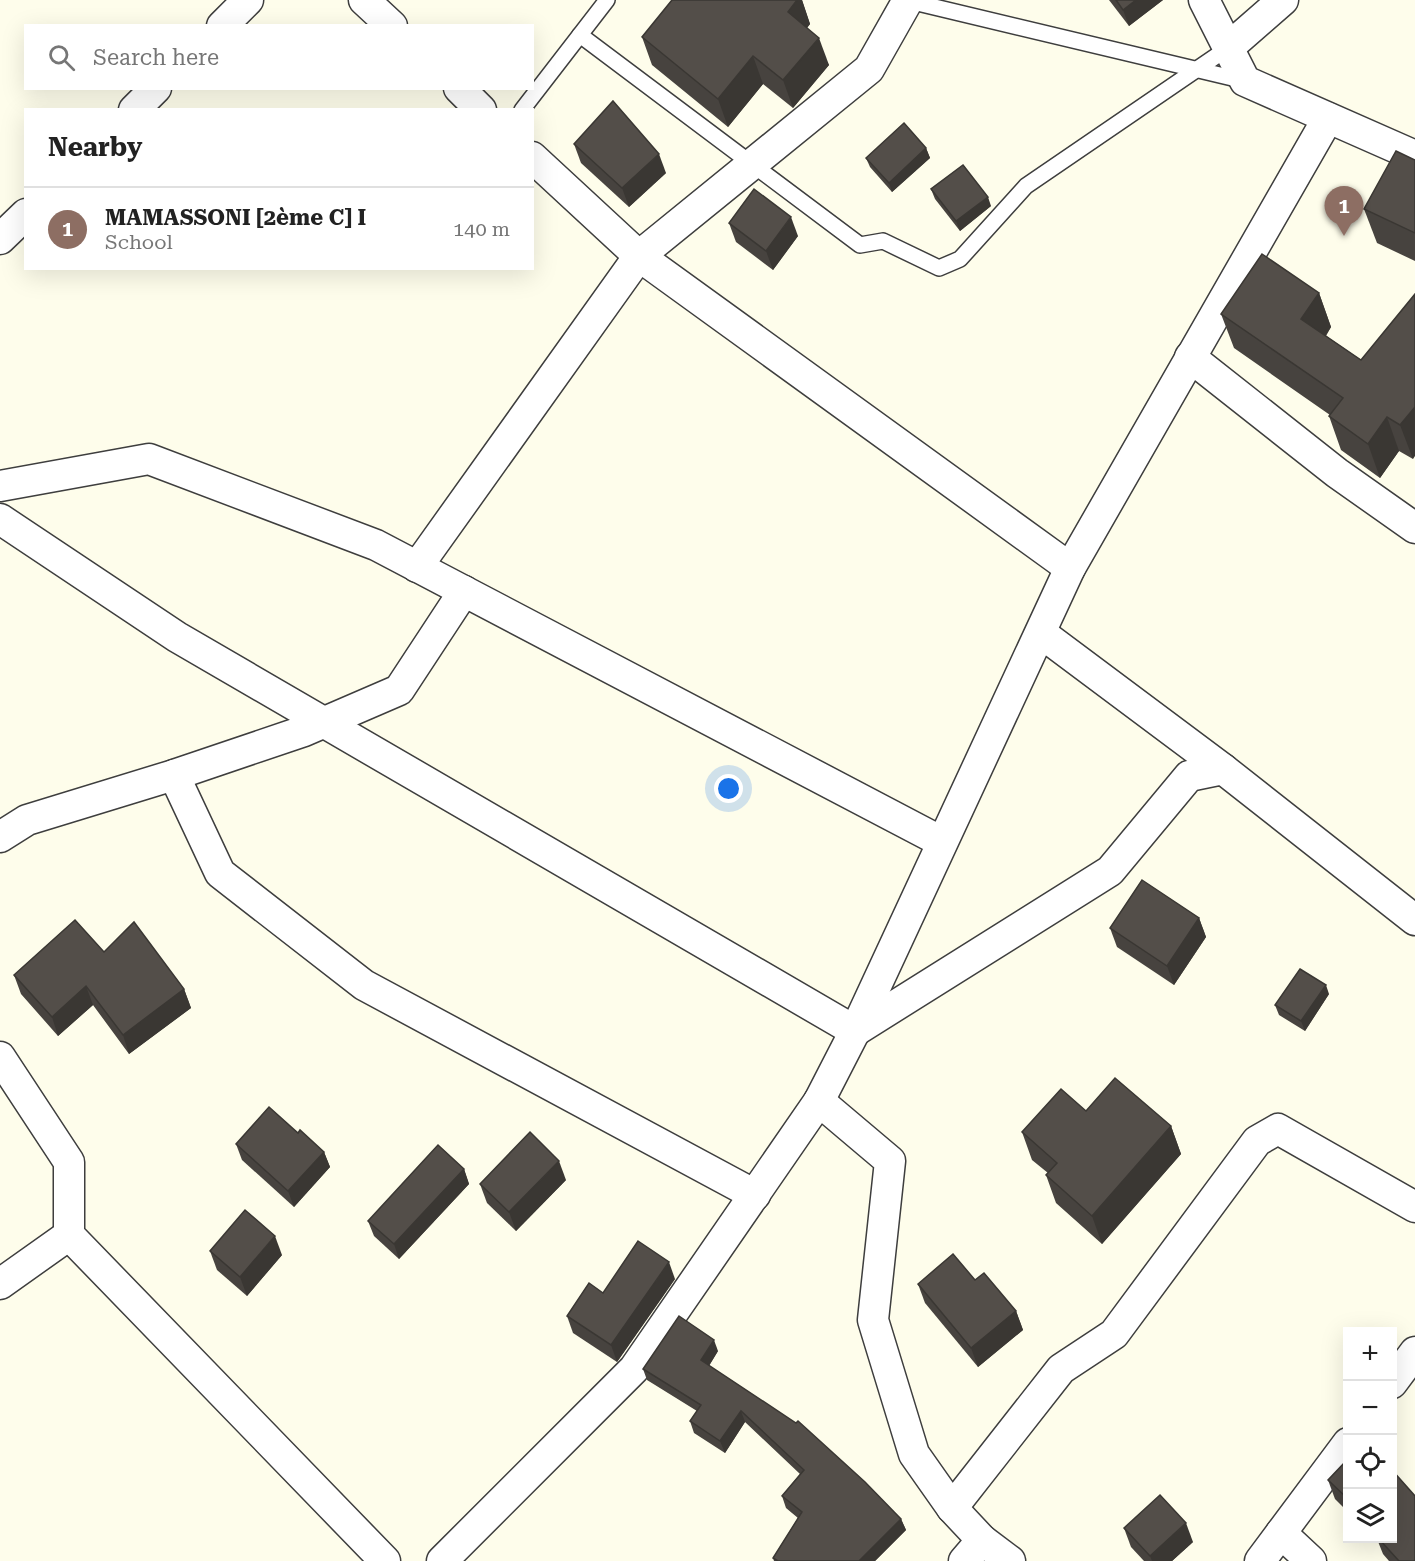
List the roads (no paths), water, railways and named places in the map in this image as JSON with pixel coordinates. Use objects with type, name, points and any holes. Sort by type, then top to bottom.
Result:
[{"type":"street","points":[[224,24],[248,0]]},
{"type":"street","points":[[364,0],[390,24]]},
{"type":"street","points":[[417,567],[639,256],[869,69],[907,0]]},
{"type":"street","points":[[1204,0],[1245,81],[1415,156]]},
{"type":"street","points":[[1228,48],[1283,0]]},
{"type":"street","points":[[137,108],[154,90]]},
{"type":"street","points":[[461,90],[479,108]]},
{"type":"street","points":[[442,1561],[634,1369],[819,1101],[855,1031],[1070,568],[1328,118]]},
{"type":"street","points":[[534,159],[639,256],[1070,568]]},
{"type":"street","points":[[0,239],[24,216]]},
{"type":"street","points":[[1190,357],[1337,473],[1415,528]]},
{"type":"street","points":[[0,486],[149,459],[376,545],[942,842]]},
{"type":"street","points":[[0,519],[177,637],[855,1031]]},
{"type":"street","points":[[0,837],[27,820],[174,775],[304,731],[399,690],[464,591]]},
{"type":"street","points":[[1041,633],[1222,769],[1415,920]]},
{"type":"street","points":[[855,1031],[1110,871],[1189,776],[1222,769]]},
{"type":"street","points":[[174,775],[220,873],[364,985],[755,1195]]},
{"type":"street","points":[[0,1057],[69,1162],[69,1235],[385,1561]]},
{"type":"street","points":[[819,1101],[890,1161],[873,1320],[914,1454],[952,1508],[973,1550],[1011,1561]]},
{"type":"street","points":[[952,1508],[1061,1369],[1114,1334],[1257,1141],[1278,1129],[1415,1207]]},
{"type":"street","points":[[0,1284],[69,1235]]},
{"type":"street","points":[[1394,1381],[1415,1353]]},
{"type":"street","points":[[1260,1561],[1343,1448]]},
{"type":"street","points":[[1281,1533],[1311,1561]]},
{"type":"lane","points":[[524,108],[606,0]]},
{"type":"lane","points":[[907,0],[1245,81]]},
{"type":"lane","points":[[580,35],[860,245],[883,242],[939,268],[960,260],[1026,186],[1228,48]]},
{"type":"place","name":"MAMASSONI [2ème C] I","points":[[1344,236]]}]
